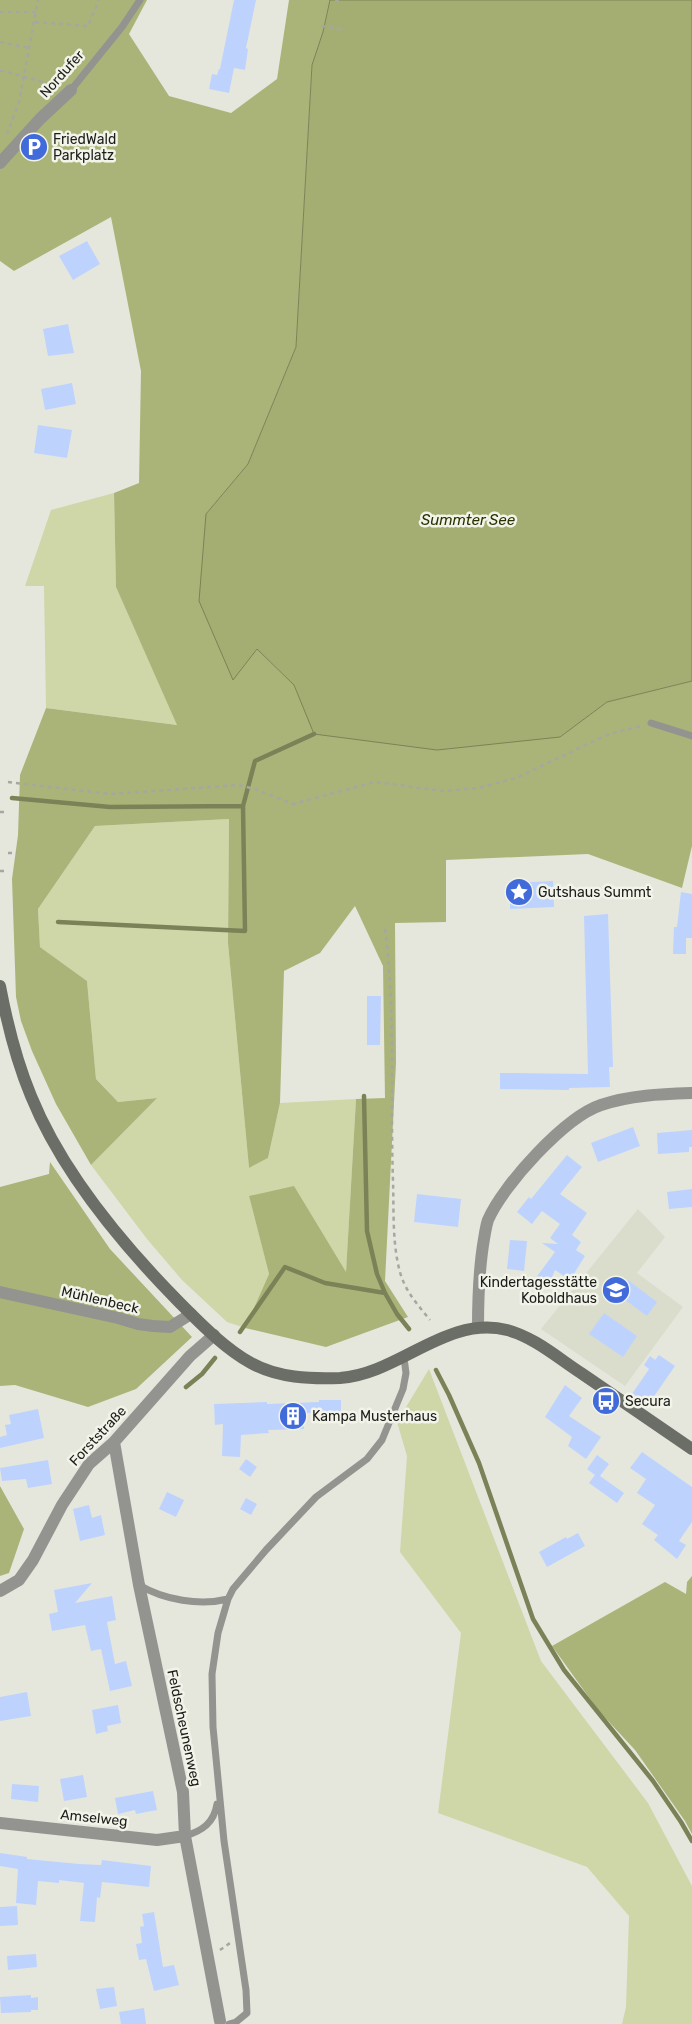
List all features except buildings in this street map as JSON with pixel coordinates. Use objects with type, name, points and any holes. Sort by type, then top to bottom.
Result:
[{"type":"main road","points":[[0,986],[14,1049],[31,1097],[43,1123],[60,1152],[108,1223],[154,1277],[191,1314],[234,1352],[252,1364],[274,1372],[312,1379],[351,1376],[404,1358],[448,1336],[478,1327],[508,1330],[531,1340],[692,1449]]},
{"type":"street","name":"Nordufer","points":[[2,160],[40,119],[71,90]]},
{"type":"street","points":[[478,1327],[482,1254],[488,1222],[503,1194],[530,1162],[576,1118],[599,1106],[626,1098],[692,1093]]},
{"type":"street","name":"Mühlenbeck","points":[[0,1292],[153,1326],[170,1327],[191,1314]]},
{"type":"street","name":"Forststraße","points":[[0,1591],[19,1580],[34,1560],[74,1485],[89,1464],[114,1442],[190,1356],[214,1335]]},
{"type":"street","name":"Feldscheunenweg","points":[[114,1442],[139,1585],[183,1792],[184,1836],[225,2023]]},
{"type":"street","name":"Amselweg","points":[[0,1823],[157,1840],[184,1836]]},
{"type":"lane","name":"Nordufer","points":[[71,90],[122,26],[140,0]]},
{"type":"lane","points":[[651,723],[692,736]]},
{"type":"lane","points":[[225,2023],[236,2022],[247,2013],[239,1936],[218,1796],[212,1727],[212,1674],[216,1640],[228,1599],[233,1589],[316,1496],[367,1459],[382,1440],[404,1389],[406,1373],[404,1358]]},
{"type":"lane","points":[[139,1585],[149,1591],[190,1601],[215,1602],[228,1599]]},
{"type":"lane","points":[[184,1836],[207,1826],[214,1816],[218,1796]]},
{"type":"path","points":[[2,160],[4,140],[19,102],[38,0]]},
{"type":"path","points":[[35,22],[88,26],[99,0]]},
{"type":"path","points":[[334,0],[341,0]]},
{"type":"path","points":[[0,12],[36,12]]},
{"type":"path","points":[[321,26],[346,30]]},
{"type":"path","points":[[0,42],[30,48]]},
{"type":"path","points":[[0,71],[71,90]]},
{"type":"path","points":[[8,782],[110,794],[238,785],[255,789],[293,804],[375,782],[444,791],[478,788],[516,778],[610,734],[651,723]]},
{"type":"path","points":[[0,812],[7,812]]},
{"type":"path","points":[[8,853],[18,853]]},
{"type":"path","points":[[0,871],[8,871]]},
{"type":"path","points":[[385,930],[393,1024],[391,1126],[395,1244],[400,1271],[410,1295],[430,1320]]},
{"type":"path","points":[[209,1957],[239,1936]]},
{"type":"shaded area","points":[[0,0],[147,0],[129,34],[169,96],[231,113],[277,79],[289,0],[330,0],[323,32],[312,65],[296,347],[248,464],[206,514],[233,679],[257,649],[294,685],[315,734],[560,737],[607,702],[692,681],[692,846],[682,888],[588,854],[446,860],[446,922],[395,923],[396,1063],[385,1281],[408,1317],[326,1347],[245,1328],[269,1274],[249,1196],[294,1186],[346,1272],[356,1099],[385,1098],[383,966],[355,906],[320,953],[284,971],[280,1103],[268,1158],[249,1168],[228,943],[229,819],[95,826],[38,909],[40,947],[87,981],[96,1079],[118,1102],[157,1098],[91,1165],[56,1104],[32,1051],[21,1021],[16,997],[12,879],[18,835],[20,775],[46,708],[177,725],[116,587],[114,493],[139,483],[141,371],[111,217],[14,271],[0,261]]},
{"type":"shaded area","points":[[114,493],[116,587],[178,725],[46,708],[44,586],[25,586],[51,510]]},
{"type":"shaded area","points":[[229,819],[228,943],[249,1168],[268,1158],[280,1103],[356,1099],[346,1273],[249,1196],[269,1274],[245,1328],[227,1322],[182,1280],[147,1239],[91,1165],[156,1098],[118,1102],[96,1079],[87,981],[40,947],[38,909],[95,826]]},
{"type":"shaded area","points":[[50,1162],[110,1249],[192,1337],[136,1389],[88,1407],[15,1385],[0,1386],[0,1187],[49,1174]]},
{"type":"shaded area","name":"Kindertagesstätte Koboldhaus","points":[[638,1209],[665,1237],[637,1273],[683,1307],[625,1386],[541,1329]]},
{"type":"shaded area","points":[[429,1369],[541,1661],[648,1803],[692,1886],[692,2024],[622,2024],[626,2007],[629,1916],[587,1867],[438,1813],[461,1633],[400,1552],[407,1456],[397,1422]]},
{"type":"shaded area","points":[[0,1486],[24,1529],[9,1573],[0,1576]]},
{"type":"shaded area","points":[[692,1576],[692,1834],[685,1821],[635,1750],[598,1710],[552,1646],[665,1582],[686,1594],[687,1582]]},
{"type":"water","name":"Summter See","points":[[330,0],[692,0],[692,681],[607,702],[560,737],[437,750],[314,734],[294,685],[257,649],[233,680],[199,601],[206,514],[248,464],[296,347],[312,65],[323,32]]},
{"type":"waterway","points":[[12,798],[110,807],[243,806],[255,761],[314,734]]},
{"type":"waterway","points":[[58,922],[245,931],[243,806]]},
{"type":"waterway","points":[[364,1096],[367,1231],[377,1274],[385,1293],[397,1314],[409,1329]]},
{"type":"waterway","points":[[240,1332],[285,1267],[325,1283],[385,1293]]},
{"type":"waterway","points":[[186,1387],[202,1374],[215,1358]]},
{"type":"waterway","points":[[436,1370],[479,1463],[533,1619],[564,1670],[653,1781],[692,1841]]},
{"type":"place","name":"FriedWald Parkplatz","points":[[34,147]]},
{"type":"place","name":"Gutshaus Summt","points":[[519,892]]},
{"type":"place","name":"Kindertagesstätte Koboldhaus","points":[[616,1290]]},
{"type":"place","name":"Secura","points":[[606,1401]]},
{"type":"place","name":"Kampa Musterhaus","points":[[293,1416]]}]
